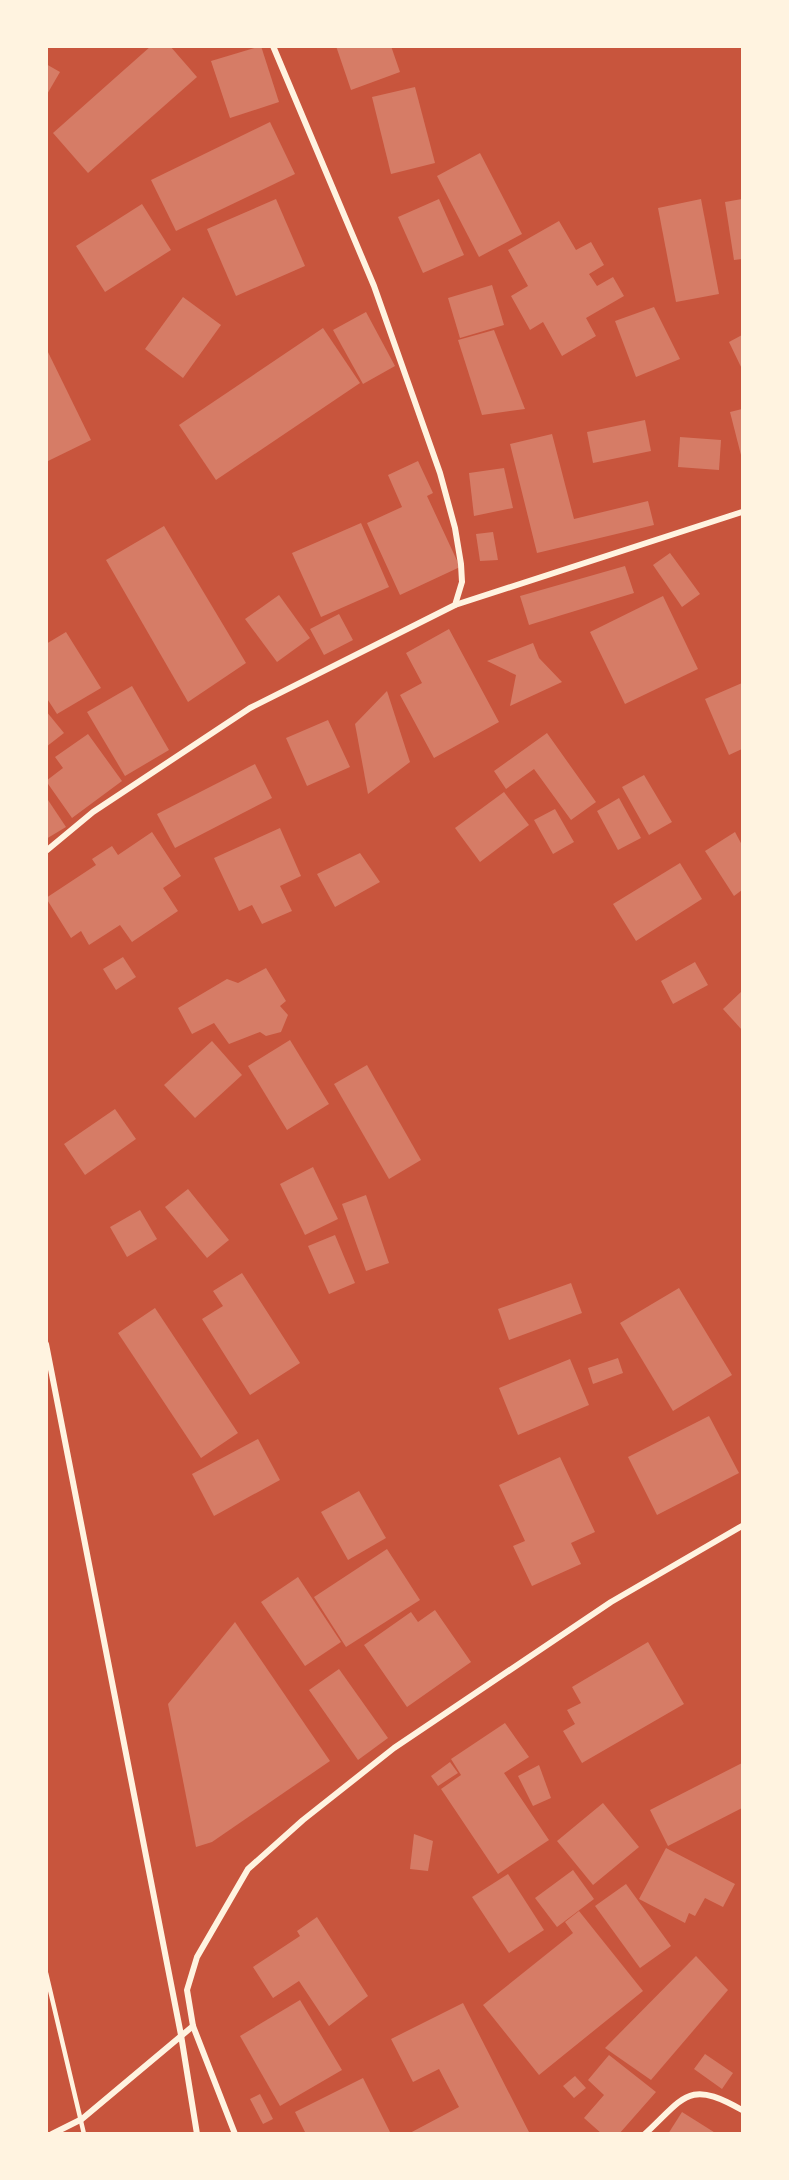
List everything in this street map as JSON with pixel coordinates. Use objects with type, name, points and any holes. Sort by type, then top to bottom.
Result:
[{"type":"street","points":[[273,46],[374,286],[440,473],[455,528],[460,564],[462,582],[455,605]]},
{"type":"street","points":[[46,851],[93,812],[250,708],[455,605],[742,512]]},
{"type":"street","points":[[46,1344],[181,2035],[197,2133]]},
{"type":"street","points":[[235,2133],[193,2026],[187,1990],[197,1957],[248,1869],[303,1820],[394,1748],[602,1609],[742,1526]]},
{"type":"street","points":[[52,2133],[82,2119],[193,2026]]},
{"type":"street","points":[[645,2133],[678,2102],[692,2094],[709,2094],[742,2110]]},
{"type":"lane","points":[[46,1973],[84,2133]]},
{"type":"building","points":[[151,46],[170,46],[197,77],[88,173],[53,133]]},
{"type":"building","points":[[261,46],[279,102],[230,118],[211,61]]},
{"type":"building","points":[[336,46],[391,46],[400,72],[351,90]]},
{"type":"building","points":[[46,64],[60,72],[46,96]]},
{"type":"building","points":[[415,87],[435,163],[391,174],[372,97]]},
{"type":"building","points":[[270,122],[295,174],[176,231],[151,180]]},
{"type":"building","points":[[480,153],[522,234],[479,257],[437,176]]},
{"type":"building","points":[[276,199],[305,266],[236,296],[207,229]]},
{"type":"building","points":[[439,199],[464,255],[423,273],[398,217]]},
{"type":"building","points":[[701,199],[719,294],[676,302],[658,208]]},
{"type":"building","points":[[742,199],[742,259],[734,260],[725,202]]},
{"type":"building","points":[[142,204],[171,250],[105,292],[76,246]]},
{"type":"building","points":[[559,221],[576,250],[591,242],[604,265],[589,274],[597,286],[613,277],[624,296],[586,318],[596,336],[562,356],[543,322],[530,330],[511,296],[528,286],[508,250]]},
{"type":"building","points":[[492,285],[504,325],[460,338],[448,298]]},
{"type":"building","points":[[183,297],[221,325],[183,378],[145,349]]},
{"type":"building","points":[[654,307],[680,359],[636,377],[615,321]]},
{"type":"building","points":[[366,312],[395,366],[363,384],[333,330]]},
{"type":"building","points":[[323,328],[360,383],[216,480],[179,425]]},
{"type":"building","points":[[494,330],[525,409],[482,415],[458,340]]},
{"type":"building","points":[[742,335],[742,369],[729,342]]},
{"type":"building","points":[[46,348],[91,440],[46,462]]},
{"type":"building","points":[[742,409],[742,459],[730,412]]},
{"type":"building","points":[[645,420],[651,451],[593,463],[587,432]]},
{"type":"building","points":[[552,434],[574,519],[648,501],[654,525],[537,553],[510,444]]},
{"type":"building","points":[[680,437],[721,440],[719,470],[678,467]]},
{"type":"building","points":[[418,461],[433,493],[427,496],[460,567],[400,595],[367,523],[402,507],[388,475]]},
{"type":"building","points":[[504,468],[513,508],[474,516],[469,473]]},
{"type":"building","points":[[361,523],[389,587],[321,617],[292,553]]},
{"type":"building","points":[[164,526],[246,663],[188,702],[106,560]]},
{"type":"building","points":[[493,532],[498,560],[480,561],[476,534]]},
{"type":"building","points":[[670,553],[700,594],[682,607],[653,565]]},
{"type":"building","points":[[625,566],[634,593],[529,625],[520,596]]},
{"type":"building","points":[[279,595],[310,638],[277,662],[245,619]]},
{"type":"building","points":[[663,596],[698,669],[625,704],[590,632]]},
{"type":"building","points":[[339,614],[353,640],[324,655],[310,629]]},
{"type":"building","points":[[449,629],[499,722],[434,758],[400,695],[422,683],[406,653]]},
{"type":"building","points":[[66,632],[101,688],[57,714],[46,697],[46,644]]},
{"type":"building","points":[[533,643],[539,658],[562,682],[510,706],[516,675],[487,661]]},
{"type":"building","points":[[742,683],[742,749],[729,755],[705,699]]},
{"type":"building","points":[[132,686],[169,750],[125,776],[87,712]]},
{"type":"building","points":[[387,691],[410,762],[368,794],[355,724]]},
{"type":"building","points":[[46,711],[64,733],[46,747]]},
{"type":"building","points":[[328,720],[350,767],[307,786],[286,738]]},
{"type":"building","points":[[547,733],[596,802],[571,820],[534,769],[506,789],[494,771]]},
{"type":"building","points":[[88,734],[122,781],[72,818],[46,781],[63,768],[55,757]]},
{"type":"building","points":[[255,764],[272,798],[175,848],[157,814]]},
{"type":"building","points":[[644,775],[672,822],[649,835],[622,787]]},
{"type":"building","points":[[504,792],[529,825],[480,862],[455,828]]},
{"type":"building","points":[[46,797],[66,827],[46,839]]},
{"type":"building","points":[[619,798],[641,838],[618,850],[597,811]]},
{"type":"building","points":[[555,809],[574,842],[553,854],[534,820]]},
{"type":"building","points":[[280,828],[301,876],[280,886],[292,911],[262,924],[252,905],[239,911],[214,858]]},
{"type":"building","points":[[152,832],[181,876],[163,888],[178,911],[132,942],[120,925],[89,945],[81,931],[71,938],[46,898],[96,865],[92,859],[112,846],[118,855]]},
{"type":"building","points":[[735,832],[742,845],[742,890],[734,896],[705,851]]},
{"type":"building","points":[[360,853],[380,882],[335,907],[317,874]]},
{"type":"building","points":[[680,863],[702,899],[636,941],[613,904]]},
{"type":"building","points":[[123,957],[136,977],[116,990],[103,969]]},
{"type":"building","points":[[695,962],[708,985],[673,1004],[661,981]]},
{"type":"building","points":[[266,968],[286,1001],[280,1006],[288,1015],[281,1032],[266,1036],[260,1032],[229,1044],[214,1023],[192,1034],[178,1008],[227,979],[238,983]]},
{"type":"building","points":[[742,991],[742,1030],[723,1009]]},
{"type":"building","points":[[290,1040],[329,1104],[287,1130],[248,1066]]},
{"type":"building","points":[[212,1041],[242,1075],[195,1118],[164,1085]]},
{"type":"building","points":[[367,1065],[421,1160],[389,1179],[334,1084]]},
{"type":"building","points":[[115,1109],[136,1139],[85,1175],[64,1144]]},
{"type":"building","points":[[313,1167],[338,1219],[305,1235],[280,1184]]},
{"type":"building","points":[[188,1189],[229,1240],[207,1258],[165,1207]]},
{"type":"building","points":[[366,1195],[389,1263],[366,1271],[342,1204]]},
{"type":"building","points":[[140,1210],[157,1239],[127,1257],[110,1227]]},
{"type":"building","points":[[335,1235],[355,1283],[329,1294],[308,1246]]},
{"type":"building","points":[[242,1273],[300,1363],[250,1395],[202,1319],[223,1306],[213,1291]]},
{"type":"building","points":[[571,1283],[582,1313],[509,1340],[498,1309]]},
{"type":"building","points":[[679,1288],[732,1375],[673,1411],[620,1323]]},
{"type":"building","points":[[155,1308],[238,1433],[201,1458],[118,1333]]},
{"type":"building","points":[[618,1358],[623,1373],[593,1384],[588,1368]]},
{"type":"building","points":[[570,1359],[589,1405],[518,1435],[499,1388]]},
{"type":"building","points":[[709,1416],[739,1473],[657,1515],[628,1457]]},
{"type":"building","points":[[258,1439],[280,1480],[214,1516],[192,1474]]},
{"type":"building","points":[[560,1457],[595,1532],[571,1543],[581,1564],[532,1586],[513,1546],[525,1541],[499,1485]]},
{"type":"building","points":[[359,1491],[386,1538],[348,1560],[321,1512]]},
{"type":"building","points":[[387,1549],[420,1600],[346,1647],[314,1597]]},
{"type":"building","points":[[298,1577],[341,1642],[305,1666],[261,1602]]},
{"type":"building","points":[[435,1610],[471,1662],[407,1707],[364,1645],[411,1612],[418,1622]]},
{"type":"building","points":[[235,1622],[330,1761],[212,1842],[196,1847],[168,1704]]},
{"type":"building","points":[[648,1642],[684,1704],[582,1763],[563,1731],[575,1724],[567,1710],[581,1703],[572,1687]]},
{"type":"building","points":[[339,1669],[388,1738],[358,1760],[309,1690]]},
{"type":"building","points":[[505,1723],[529,1757],[504,1773],[549,1840],[498,1874],[441,1789],[461,1775],[451,1759]]},
{"type":"building","points":[[450,1762],[458,1773],[438,1786],[431,1776]]},
{"type":"building","points":[[742,1763],[742,1808],[668,1846],[650,1810]]},
{"type":"building","points":[[539,1765],[551,1798],[533,1806],[518,1776]]},
{"type":"building","points":[[603,1803],[639,1847],[593,1885],[557,1841]]},
{"type":"building","points":[[414,1834],[433,1841],[428,1871],[410,1869]]},
{"type":"building","points":[[666,1848],[735,1884],[723,1907],[705,1898],[695,1916],[689,1913],[685,1923],[639,1899]]},
{"type":"building","points":[[573,1870],[594,1899],[557,1927],[535,1898]]},
{"type":"building","points":[[508,1874],[544,1930],[509,1953],[472,1897]]},
{"type":"building","points":[[626,1884],[671,1946],[640,1968],[595,1906]]},
{"type":"building","points":[[579,1911],[643,1991],[539,2075],[483,2005],[573,1933],[565,1922]]},
{"type":"building","points":[[317,1917],[368,1996],[329,2026],[299,1981],[273,1998],[253,1967],[300,1936],[297,1931]]},
{"type":"building","points":[[696,1956],[728,1990],[651,2080],[605,2048]]},
{"type":"building","points":[[300,2000],[342,2070],[280,2106],[240,2036]]},
{"type":"building","points":[[463,2003],[530,2134],[408,2134],[459,2107],[439,2069],[413,2082],[391,2039]]},
{"type":"building","points":[[705,2054],[733,2073],[722,2089],[694,2069]]},
{"type":"building","points":[[609,2055],[656,2092],[619,2134],[602,2134],[584,2118],[604,2095],[588,2080]]},
{"type":"building","points":[[575,2076],[586,2088],[574,2098],[563,2086]]},
{"type":"building","points":[[363,2078],[391,2134],[306,2134],[295,2112]]},
{"type":"building","points":[[260,2094],[273,2119],[263,2124],[250,2099]]},
{"type":"building","points":[[682,2112],[717,2134],[668,2134]]}]
